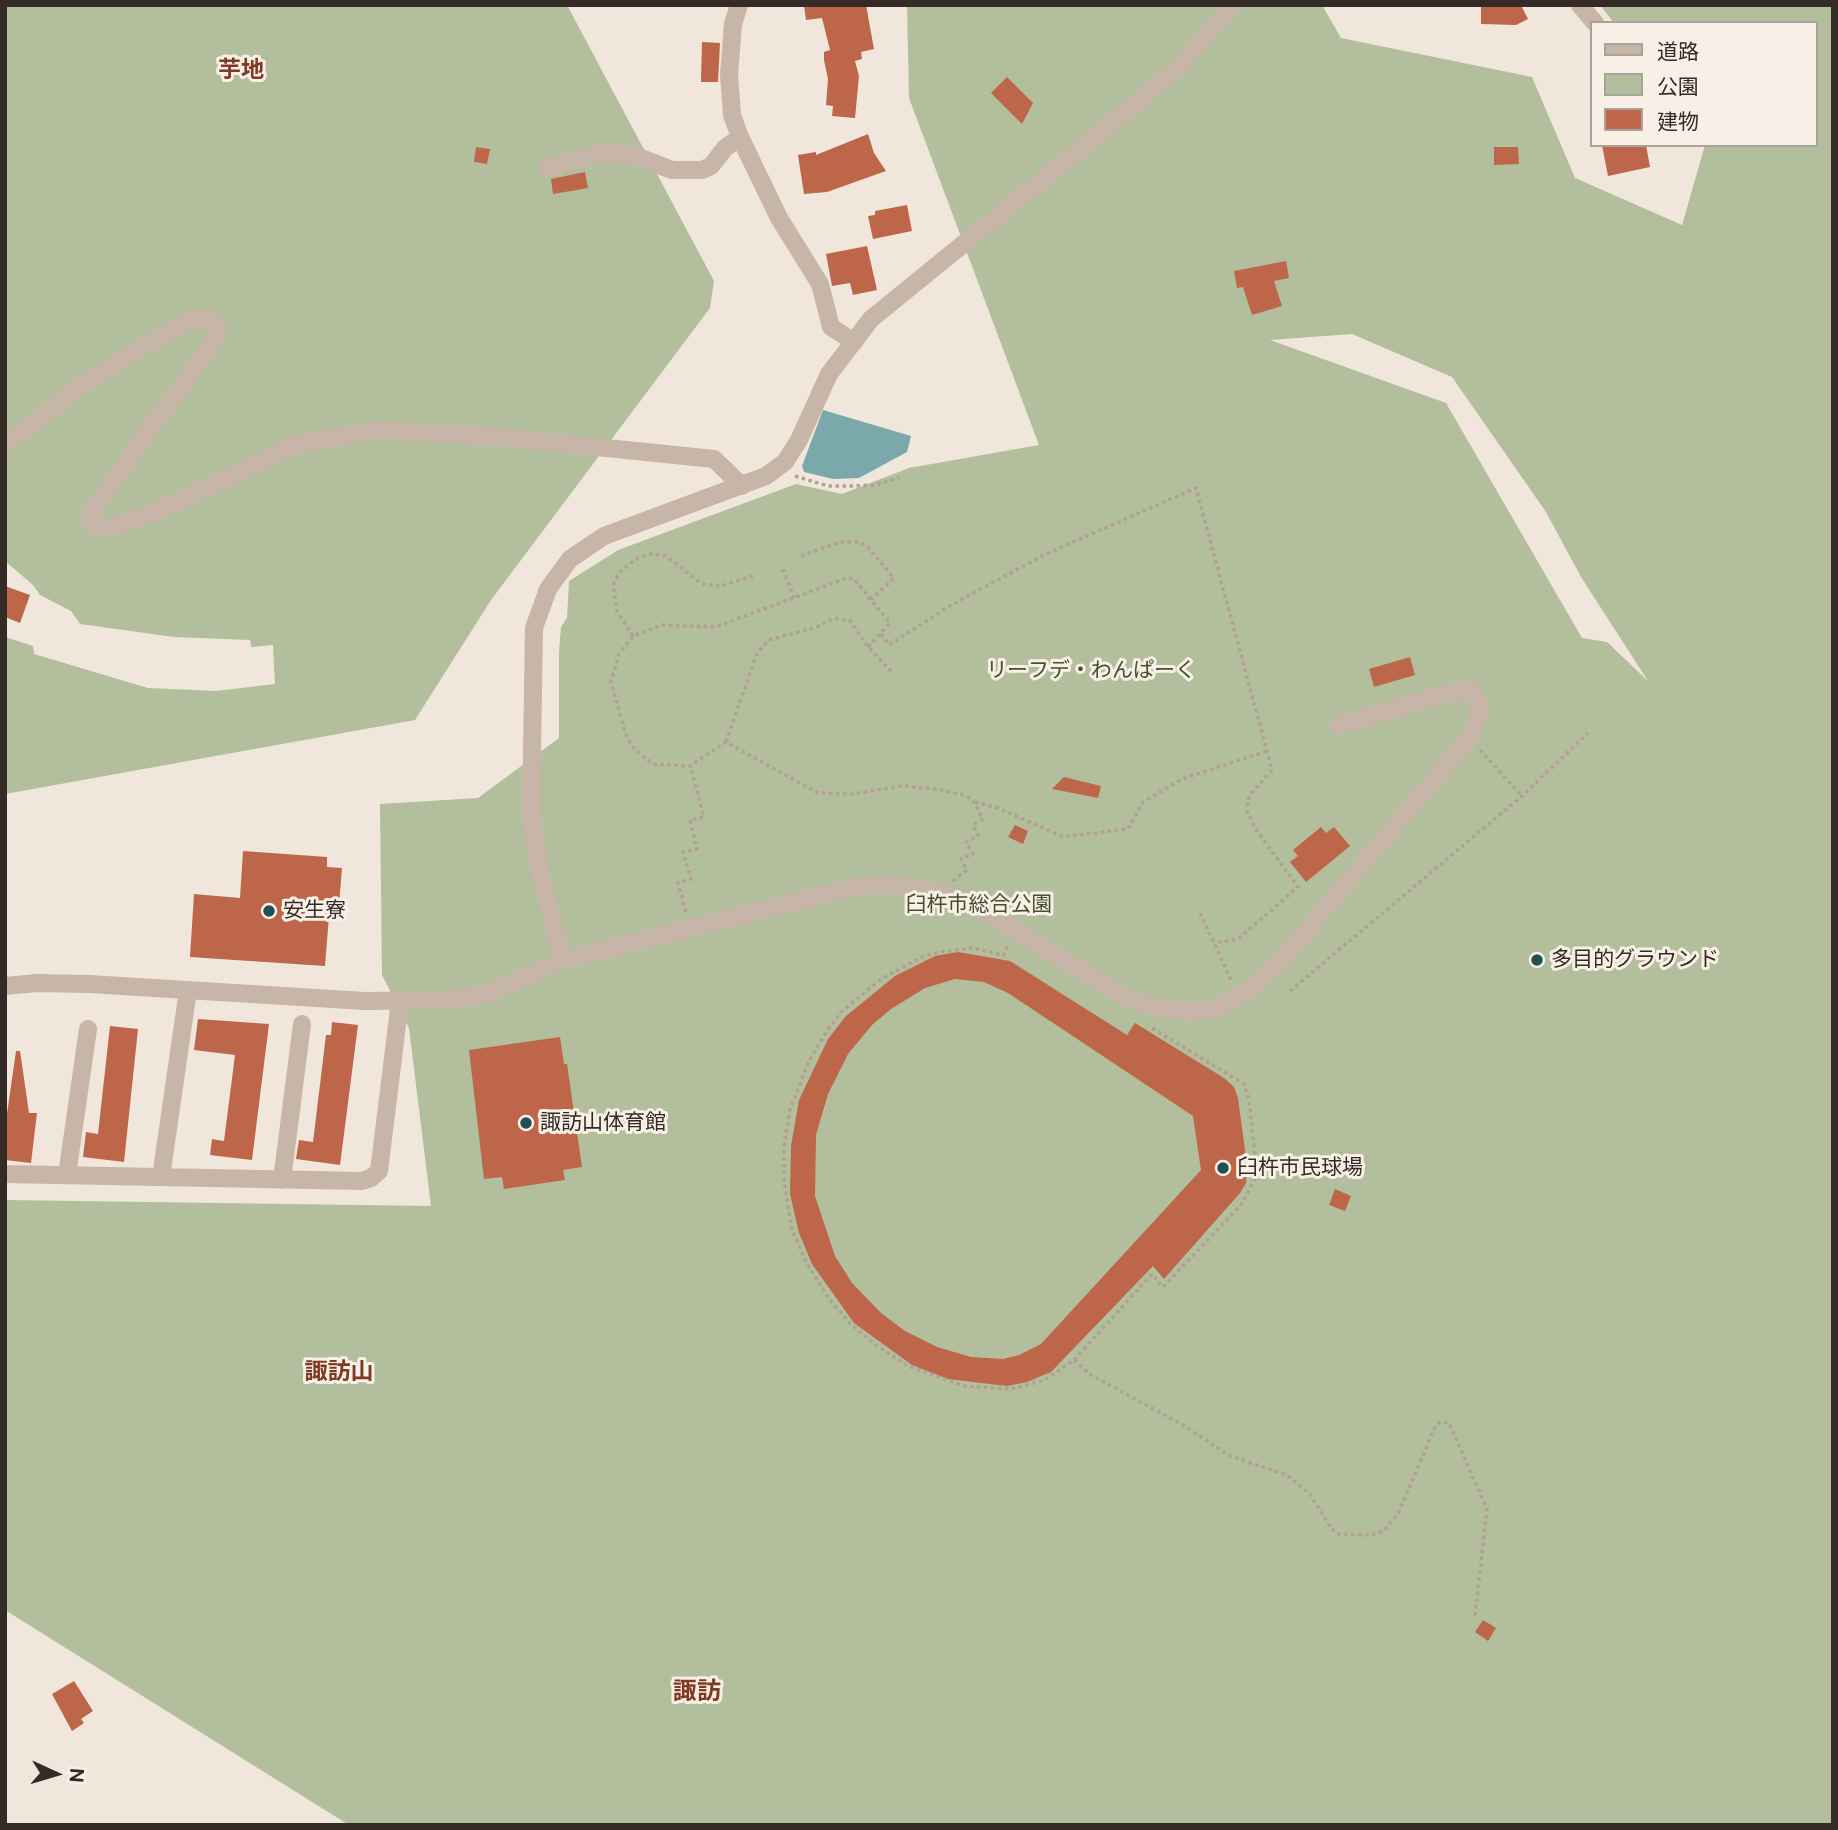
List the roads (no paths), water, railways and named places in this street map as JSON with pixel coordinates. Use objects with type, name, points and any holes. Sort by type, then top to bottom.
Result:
[{"type":"street","points":[[739,5],[733,24],[729,75],[732,116],[779,219],[820,284],[831,327],[854,342]]},
{"type":"street","points":[[563,960],[539,869],[531,813],[534,628],[548,589],[570,559],[604,536],[742,486],[766,476],[785,462],[799,440],[829,374],[871,319],[1177,68],[1233,5]]},
{"type":"street","points":[[1580,5],[1593,21]]},
{"type":"street","points":[[547,168],[605,152],[633,155],[672,170],[702,170],[711,166],[725,148],[740,137]]},
{"type":"street","points":[[5,444],[81,386],[156,339],[188,322],[208,317],[218,329],[216,338],[91,511],[90,519],[99,528],[153,513],[296,445],[375,430],[499,437],[714,459],[742,486]]},
{"type":"street","points":[[5,986],[63,984],[400,1001],[484,995],[563,960],[840,890],[881,884],[916,887],[970,902],[1122,996],[1152,1006],[1199,1012],[1211,1010],[1243,994],[1280,962],[1469,738],[1479,715],[1476,695],[1471,690],[1463,689],[1339,725]]},
{"type":"street","points":[[162,1177],[188,990]]},
{"type":"street","points":[[5,1174],[362,1181],[379,1171],[400,1001]]},
{"type":"street","points":[[282,1180],[302,1024]]},
{"type":"street","points":[[68,1175],[88,1029]]},
{"type":"water","points":[[823,410],[911,436],[907,452],[859,478],[833,479],[804,472],[802,466]]},
{"type":"place","name":"安生寮","points":[[269,911]]},
{"type":"place","name":"多目的グラウンド","points":[[1537,960]]},
{"type":"place","name":"諏訪山体育館","points":[[526,1123]]},
{"type":"place","name":"臼杵市民球場","points":[[1223,1168]]},
{"type":"district","name":"芋地","points":[[241,70]]},
{"type":"district","name":"諏訪山","points":[[339,1372]]},
{"type":"district","name":"諏訪","points":[[697,1692]]},
{"type":"park label","name":"リーフデ・わんぱーく","points":[[1091,671]]},
{"type":"park label","name":"臼杵市総合公園","points":[[979,905]]}]
